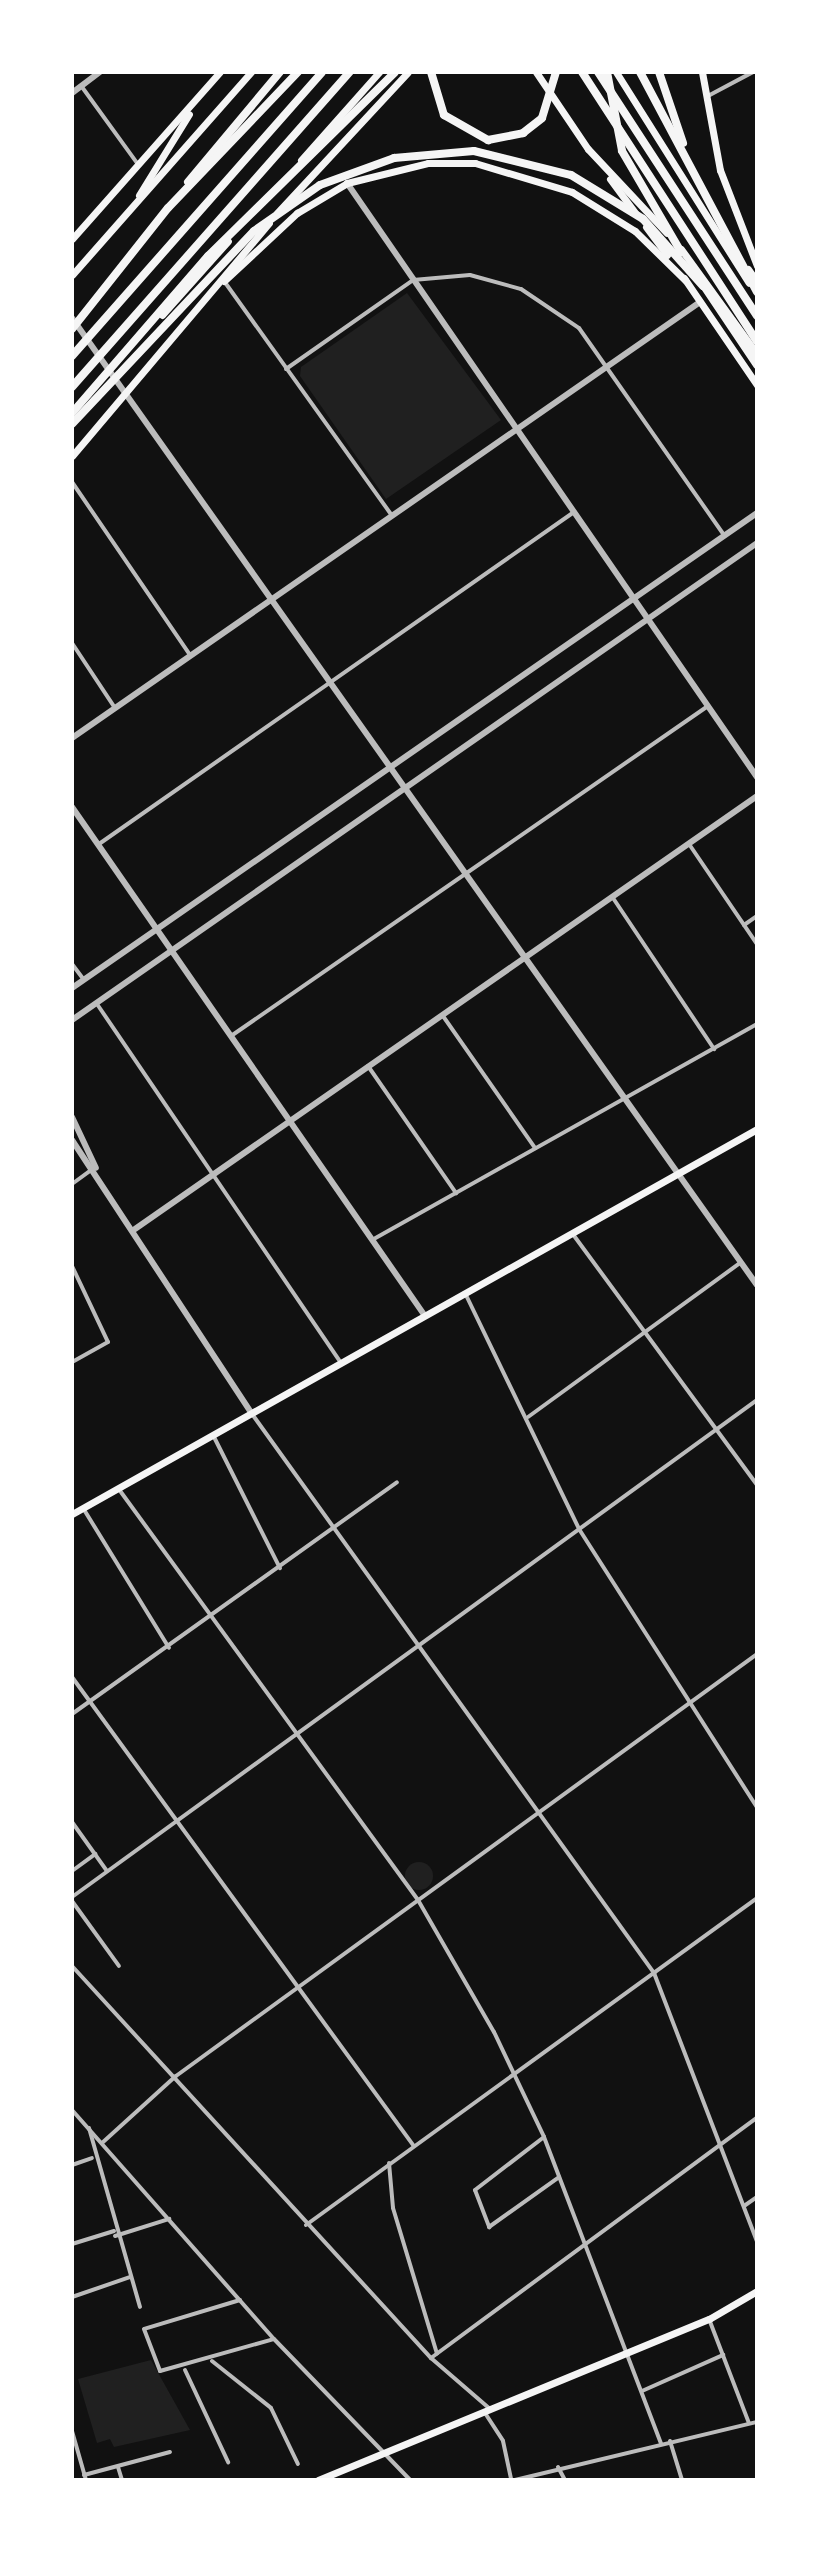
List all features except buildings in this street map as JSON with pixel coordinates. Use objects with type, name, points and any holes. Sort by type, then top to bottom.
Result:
[{"type":"highway","points":[[72,329],[280,72]]},
{"type":"highway","points":[[168,208],[298,72]]},
{"type":"highway","points":[[72,356],[322,72]]},
{"type":"highway","points":[[72,387],[350,72]]},
{"type":"highway","points":[[72,415],[208,256],[395,72]]},
{"type":"highway","points":[[431,72],[444,115],[488,140],[523,133],[542,118],[556,72]]},
{"type":"highway","points":[[582,72],[757,341]]},
{"type":"highway","points":[[598,72],[757,316]]},
{"type":"highway","points":[[607,72],[632,173],[757,365]]},
{"type":"highway","points":[[640,72],[757,294]]},
{"type":"highway","points":[[659,72],[724,230]]},
{"type":"highway","points":[[72,424],[254,231],[320,185],[394,158],[474,151],[571,175],[643,219],[703,286]]},
{"type":"main road","points":[[72,239],[220,72]]},
{"type":"main road","points":[[72,275],[251,72]]},
{"type":"main road","points":[[72,415],[379,72]]},
{"type":"main road","points":[[72,456],[408,72]]},
{"type":"main road","points":[[536,72],[757,385]]},
{"type":"main road","points":[[616,72],[689,181],[757,294]]},
{"type":"main road","points":[[702,72],[704,98],[732,208],[755,265],[757,282]]},
{"type":"main road","points":[[135,204],[201,93]]},
{"type":"main road","points":[[588,149],[693,264],[757,354]]},
{"type":"main road","points":[[224,281],[297,213],[347,183],[428,163],[528,174],[635,231],[685,280]]},
{"type":"main road","points":[[689,181],[755,265]]},
{"type":"main road","points":[[72,1514],[757,1129]]},
{"type":"main road","points":[[318,2480],[709,2319],[757,2291]]},
{"type":"street","points":[[72,93],[100,72]]},
{"type":"street","points":[[704,98],[753,72]]},
{"type":"street","points":[[82,87],[139,165]]},
{"type":"street","points":[[347,183],[636,597],[757,777]]},
{"type":"street","points":[[286,369],[413,280],[470,275],[521,289],[579,328],[725,536]]},
{"type":"street","points":[[224,281],[393,517]]},
{"type":"street","points":[[72,738],[700,302]]},
{"type":"street","points":[[72,318],[270,601],[628,1097],[757,1285]]},
{"type":"street","points":[[72,482],[190,655]]},
{"type":"street","points":[[97,845],[332,685],[575,512]]},
{"type":"street","points":[[72,988],[757,513]]},
{"type":"street","points":[[72,1020],[757,543]]},
{"type":"street","points":[[72,643],[115,708]]},
{"type":"street","points":[[231,1036],[708,706]]},
{"type":"street","points":[[135,1229],[757,796]]},
{"type":"street","points":[[72,807],[425,1316]]},
{"type":"street","points":[[689,844],[757,944]]},
{"type":"street","points":[[612,897],[714,1049]]},
{"type":"street","points":[[744,925],[757,916]]},
{"type":"street","points":[[72,964],[84,980]]},
{"type":"street","points":[[96,1004],[341,1363]]},
{"type":"street","points":[[443,1016],[535,1148]]},
{"type":"street","points":[[372,1240],[757,1024]]},
{"type":"street","points":[[368,1066],[456,1193]]},
{"type":"street","points":[[72,1117],[96,1168],[330,1530],[654,1973],[757,2241]]},
{"type":"street","points":[[72,1140],[96,1168]]},
{"type":"street","points":[[72,1184],[96,1168]]},
{"type":"street","points":[[572,1233],[757,1485]]},
{"type":"street","points":[[528,1417],[741,1262]]},
{"type":"street","points":[[72,1266],[108,1342],[72,1362]]},
{"type":"street","points":[[465,1293],[528,1417],[579,1529],[757,1807]]},
{"type":"street","points":[[119,1966],[72,1899],[757,1400]]},
{"type":"street","points":[[213,1435],[280,1568]]},
{"type":"street","points":[[72,1714],[91,1704],[397,1482]]},
{"type":"street","points":[[118,1488],[418,1900],[516,2072],[544,2137],[661,2443]]},
{"type":"street","points":[[83,1508],[169,1648]]},
{"type":"street","points":[[102,2143],[176,2076],[540,1815],[757,1654]]},
{"type":"street","points":[[72,1677],[413,2145]]},
{"type":"street","points":[[72,1822],[107,1871]]},
{"type":"street","points":[[72,1862],[74,1869],[95,1854]]},
{"type":"street","points":[[306,2225],[757,1898]]},
{"type":"street","points":[[72,1966],[176,2076],[306,2225],[431,2358],[487,2410],[503,2441],[513,2480],[757,2422]]},
{"type":"street","points":[[72,2110],[274,2339],[380,2454],[410,2480]]},
{"type":"street","points":[[431,2358],[757,2118]]},
{"type":"street","points":[[89,2128],[92,2158],[140,2307]]},
{"type":"street","points":[[544,2137],[475,2190],[489,2227],[559,2177]]},
{"type":"street","points":[[72,2165],[92,2158]]},
{"type":"street","points":[[389,2163],[393,2208],[437,2354]]},
{"type":"street","points":[[744,2206],[757,2197]]},
{"type":"street","points":[[72,2244],[169,2219]]},
{"type":"street","points":[[72,2297],[130,2277]]},
{"type":"street","points":[[240,2300],[144,2329],[160,2371],[185,2369],[274,2339]]},
{"type":"street","points":[[709,2319],[749,2423]]},
{"type":"street","points":[[642,2391],[723,2355]]},
{"type":"street","points":[[212,2360],[271,2408],[298,2464]]},
{"type":"street","points":[[185,2369],[228,2462]]},
{"type":"street","points":[[72,2431],[85,2478],[170,2452]]},
{"type":"street","points":[[670,2441],[682,2480]]},
{"type":"street","points":[[118,2466],[122,2480]]},
{"type":"street","points":[[558,2467],[565,2480]]},
{"type":"shaded area","points":[[407,293],[501,420],[386,499],[300,376],[301,367]]},
{"type":"shaded area","points":[[419,1862],[429,1866],[433,1876],[429,1886],[419,1890],[409,1886],[405,1876],[409,1866]]},
{"type":"shaded area","points":[[151,2360],[190,2430],[114,2447],[110,2439],[97,2443],[78,2379]]}]
